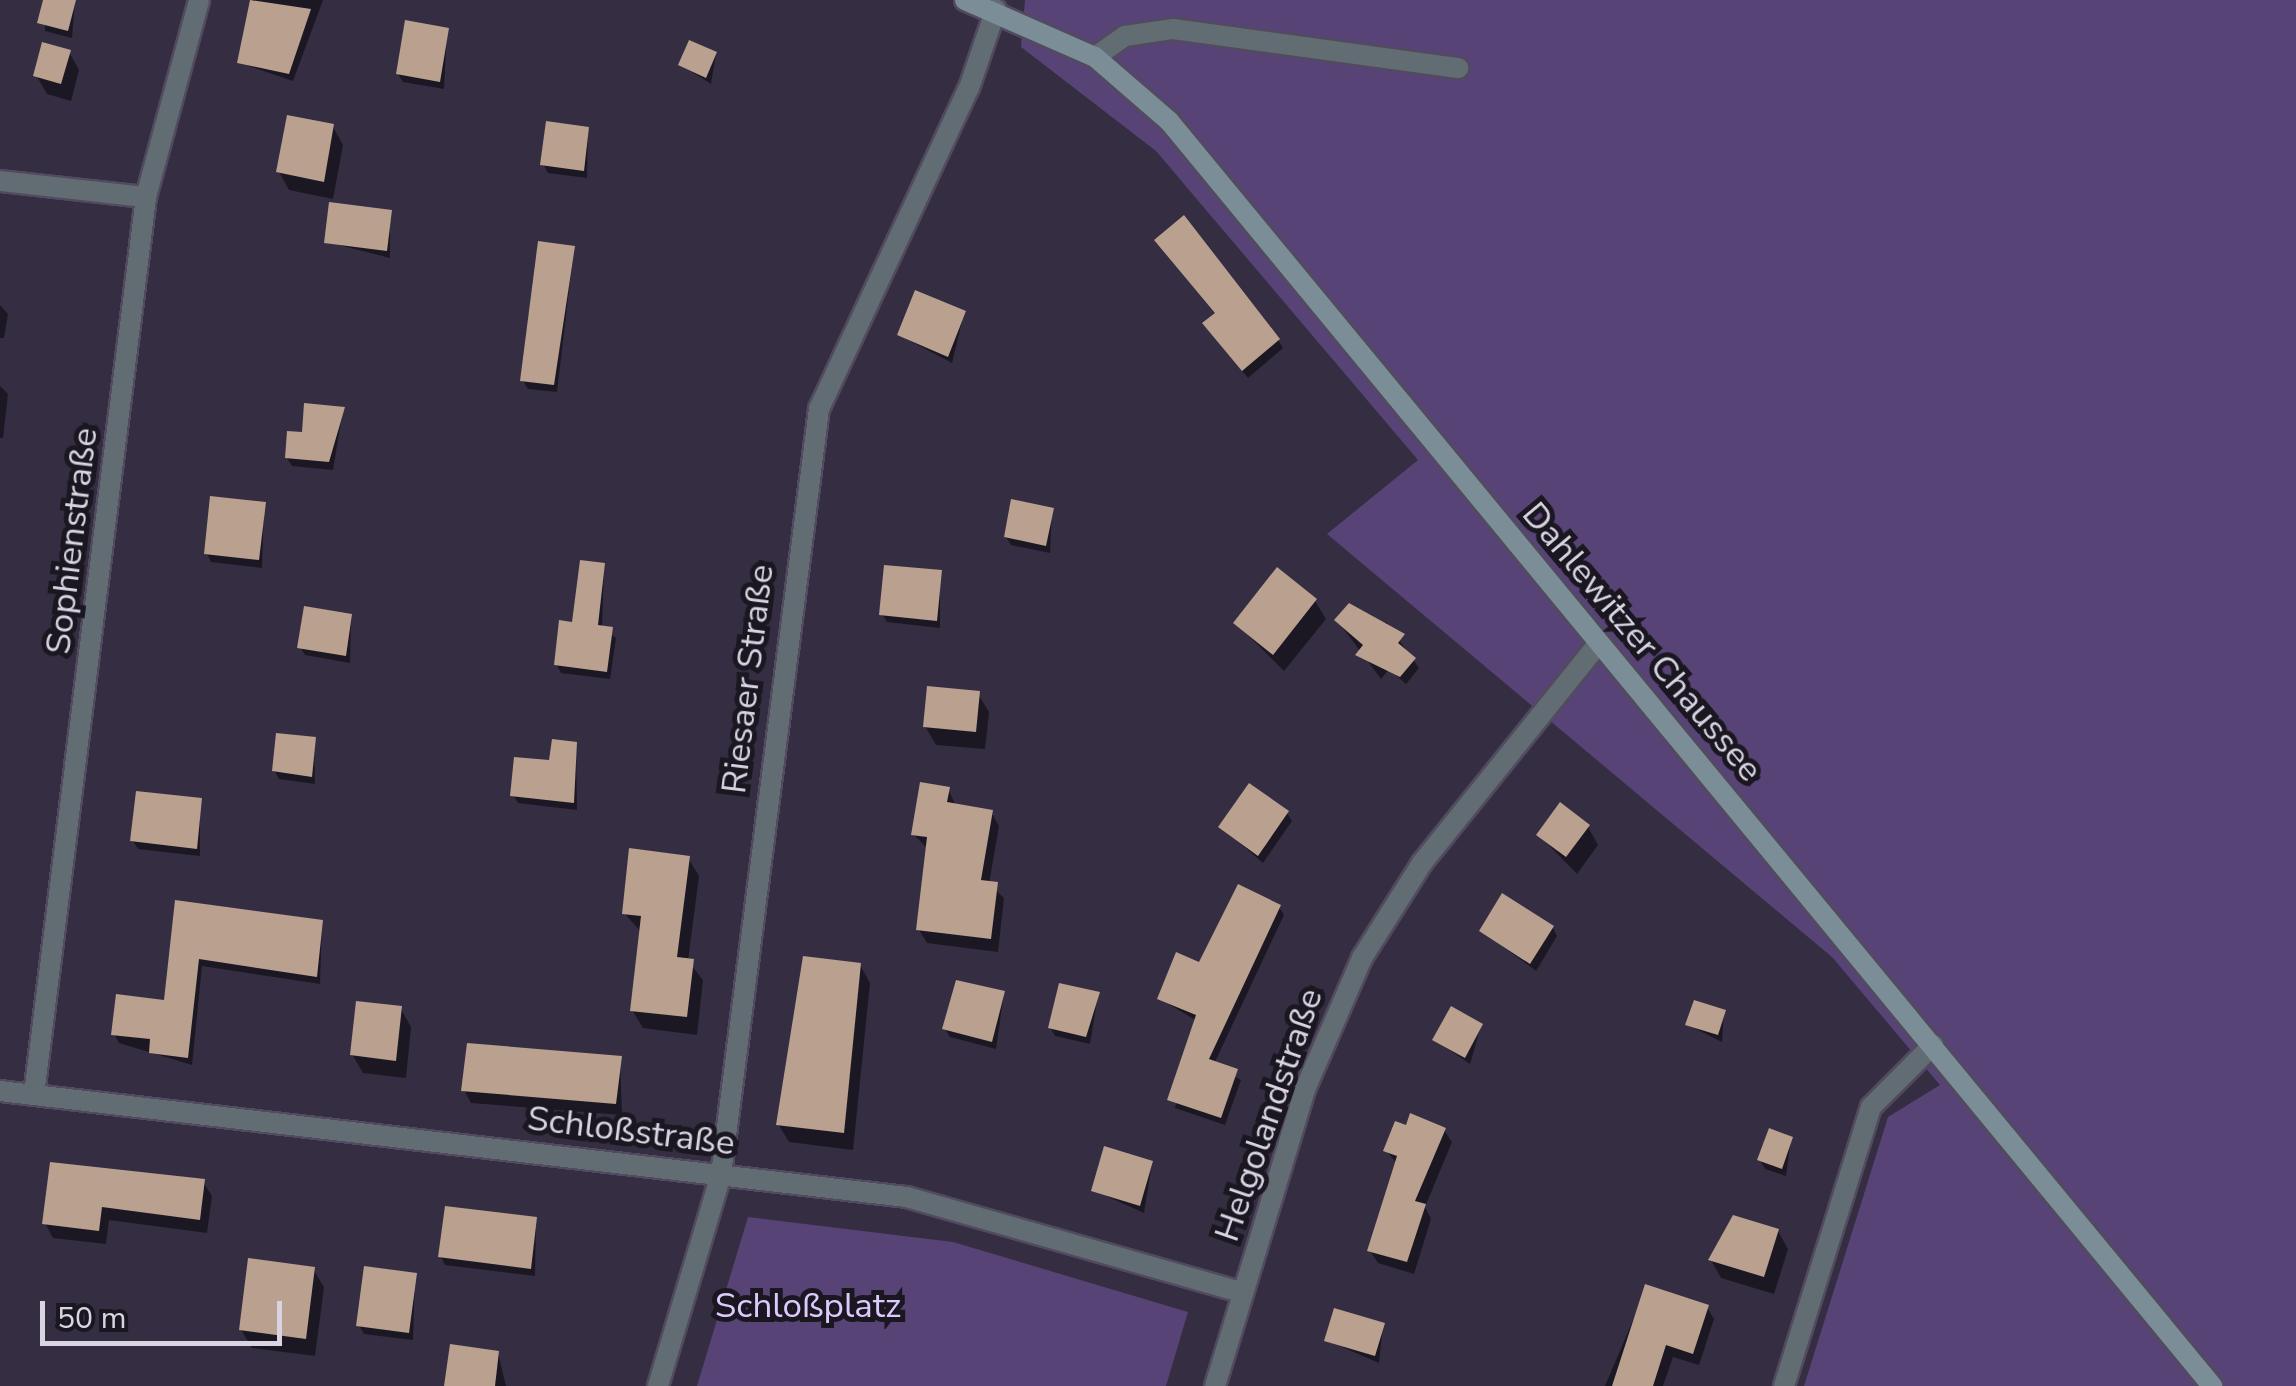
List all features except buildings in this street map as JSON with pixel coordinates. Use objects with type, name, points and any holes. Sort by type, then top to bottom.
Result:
[{"type":"main road","name":"Dahlewitzer Chaussee","points":[[965,0],[996,9],[1095,57],[1192,147],[2212,1386]]},
{"type":"street","name":"Sophienstraße","points":[[34,1096],[146,197],[199,0]]},
{"type":"street","name":"Riesaer Straße","points":[[658,1386],[720,1174],[819,409],[969,88],[996,9]]},
{"type":"street","points":[[1095,57],[1125,36],[1173,29],[1458,68]]},
{"type":"street","points":[[0,181],[146,197]]},
{"type":"street","name":"Helgolandstraße","points":[[1215,1386],[1313,1069],[1362,958],[1422,862],[1598,644]]},
{"type":"street","points":[[1784,1386],[1871,1108],[1934,1045]]},
{"type":"street","name":"Schloßstraße","points":[[0,1092],[720,1174],[972,1211],[1243,1293]]},
{"type":"green space","points":[[1025,0],[2296,0],[2296,1386],[1804,1386],[1888,1117],[1940,1085],[1832,957],[1327,534],[1418,460],[1156,151],[1021,47]]},
{"type":"green space","name":"Schloßplatz","points":[[748,1217],[953,1242],[1188,1312],[1166,1386],[697,1386]]}]
